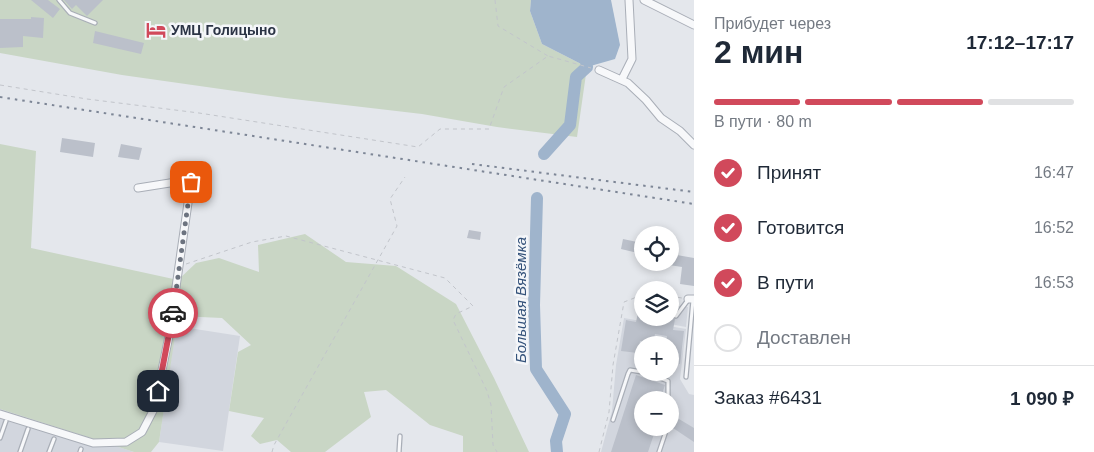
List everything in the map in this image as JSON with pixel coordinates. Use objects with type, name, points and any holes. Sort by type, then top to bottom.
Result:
[{"type":"street","points":[[622,79],[632,58],[629,0]]},
{"type":"street","points":[[644,0],[694,25]]},
{"type":"street","points":[[599,70],[622,79],[646,100],[661,118],[680,131],[694,145]]},
{"type":"street","points":[[0,414],[93,444],[126,442],[142,432],[154,409],[169,336],[191,182],[176,182],[138,188]]},
{"type":"lane","points":[[58,0],[70,13],[95,23]]},
{"type":"lane","points":[[679,313],[692,299]]},
{"type":"lane","points":[[686,377],[692,299]]},
{"type":"lane","points":[[613,420],[628,374],[630,370],[634,370]]},
{"type":"lane","points":[[0,438],[6,421]]},
{"type":"lane","points":[[20,452],[28,428]]},
{"type":"lane","points":[[399,452],[400,436]]},
{"type":"lane","points":[[660,452],[665,436]]},
{"type":"lane","points":[[49,452],[54,439]]},
{"type":"path","points":[[495,0],[498,26],[548,56],[582,67],[599,70]]},
{"type":"path","points":[[0,85],[418,146],[440,129],[489,129],[504,88],[548,56]]},
{"type":"path","points":[[272,452],[274,445],[397,226],[390,199],[406,177]]},
{"type":"path","points":[[180,266],[252,242],[286,236],[445,278],[474,306],[456,314],[453,320],[488,391],[494,445],[497,452]]},
{"type":"path","points":[[679,297],[692,299]]},
{"type":"path","points":[[599,452],[609,412],[613,364],[624,302],[634,298]]},
{"type":"shaded area","points":[[679,306],[688,307],[686,327],[679,326]]},
{"type":"shaded area","points":[[624,318],[634,320],[634,326],[669,326],[686,329],[680,379],[689,394],[694,395],[694,452],[601,452],[612,411],[616,365]]},
{"type":"shaded area","points":[[176,326],[240,336],[223,451],[159,442]]},
{"type":"shaded area","points":[[0,409],[134,452],[0,452]]},
{"type":"green space","points":[[0,0],[531,0],[530,11],[542,44],[587,67],[577,137],[497,127],[422,114],[285,98],[122,75],[0,53]]},
{"type":"green space","points":[[0,144],[36,151],[31,248],[178,280],[196,263],[219,258],[259,272],[258,245],[305,234],[346,262],[396,266],[456,304],[529,452],[463,452],[463,436],[430,425],[386,390],[364,392],[371,417],[325,452],[291,452],[277,440],[260,444],[251,436],[264,418],[229,411],[238,352],[251,345],[222,318],[178,316],[159,442],[151,452],[134,452],[0,409]]},
{"type":"water","points":[[531,0],[611,0],[620,45],[615,59],[587,67],[542,44],[530,11]]},
{"type":"building","points":[[31,0],[48,0],[60,9],[53,18]]},
{"type":"building","points":[[64,0],[103,0],[87,16],[76,5],[72,9]]},
{"type":"building","points":[[31,17],[44,18],[43,38],[23,36],[23,47],[0,48],[0,19],[31,19]]},
{"type":"building","points":[[95,31],[144,43],[141,54],[93,43]]},
{"type":"building","points":[[62,138],[95,143],[93,157],[60,152]]},
{"type":"building","points":[[121,144],[142,148],[139,160],[118,157]]},
{"type":"building","points":[[469,230],[481,232],[480,240],[467,238]]},
{"type":"building","points":[[623,239],[634,241],[634,252],[621,249]]},
{"type":"building","points":[[679,255],[694,258],[694,286],[680,284],[682,267],[679,267]]},
{"type":"building","points":[[626,320],[634,322],[634,326],[674,326],[673,330],[684,331],[680,364],[679,336],[655,334],[655,336],[634,336],[634,353],[621,351]]},
{"type":"building","points":[[634,381],[653,381],[665,385],[663,391],[634,391],[634,436],[653,436],[648,452],[611,452]]},
{"type":"building","points":[[679,419],[694,428],[694,442],[679,432]]},
{"type":"waterway","name":"Большая Вязёмка","points":[[544,154],[570,125],[576,77],[587,67],[584,49]]},
{"type":"waterway","name":"Большая Вязёмка","points":[[537,198],[534,305],[536,369],[565,414],[556,441],[557,452]]},
{"type":"railway","points":[[0,97],[694,204]]},
{"type":"railway","points":[[472,164],[694,192]]},
{"type":"way so far","points":[[173,313],[191,182]]},
{"type":"place","name":"УМЦ Голицыно","points":[[156,30]]},
{"type":"route","points":[[158,391],[173,313]]}]
